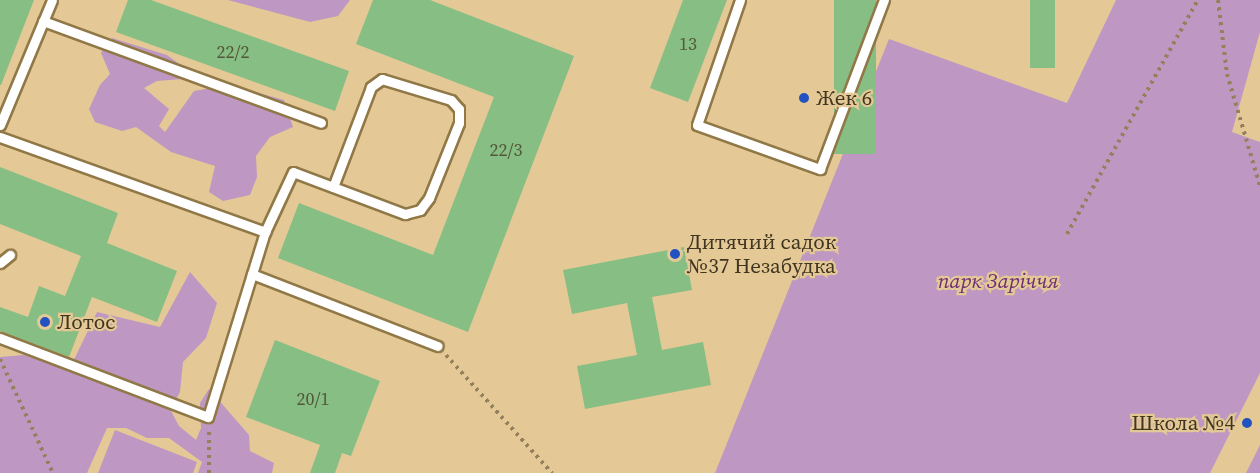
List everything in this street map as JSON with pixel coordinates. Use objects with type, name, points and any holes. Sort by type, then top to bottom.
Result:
[{"type":"lane","points":[[0,126],[52,0]]},
{"type":"lane","points":[[740,0],[697,125],[820,169],[884,0]]},
{"type":"lane","points":[[43,21],[321,123]]},
{"type":"lane","points":[[0,338],[208,417],[265,232],[293,172],[333,187],[405,214],[420,210],[429,198],[459,123],[459,109],[451,100],[382,79],[372,87],[333,187]]},
{"type":"lane","points":[[0,137],[265,232]]},
{"type":"lane","points":[[0,263],[10,255]]},
{"type":"lane","points":[[252,274],[438,346]]},
{"type":"path","points":[[1067,234],[1198,0]]},
{"type":"path","points":[[1218,0],[1227,74],[1260,186]]},
{"type":"path","points":[[438,346],[552,473]]},
{"type":"path","points":[[0,359],[53,473]]},
{"type":"path","points":[[208,417],[209,473]]},
{"type":"green space","points":[[228,0],[350,0],[338,16],[310,22]]},
{"type":"green space","name":"парк Заріччя","points":[[1116,0],[1260,0],[1260,32],[1232,132],[1260,142],[1260,373],[1210,473],[715,473],[889,39],[1067,103]]},
{"type":"green space","points":[[112,38],[167,55],[182,66],[182,79],[157,81],[144,88],[169,109],[159,126],[165,132],[194,91],[229,85],[284,100],[293,127],[270,137],[256,156],[257,177],[250,195],[223,201],[209,192],[215,166],[171,152],[136,127],[122,131],[95,122],[89,109],[100,85],[110,74],[101,53]]},
{"type":"green space","points":[[190,272],[217,303],[206,338],[183,362],[180,392],[170,409],[179,426],[196,440],[201,428],[200,403],[209,389],[249,435],[250,451],[274,463],[272,473],[198,473],[202,462],[169,438],[147,438],[126,428],[107,428],[87,473],[0,473],[0,357],[24,355],[69,370],[97,312],[160,327]]},
{"type":"green space","points":[[115,430],[197,462],[193,473],[98,473]]},
{"type":"green space","points":[[1260,445],[1260,473],[1246,473]]},
{"type":"building","points":[[0,0],[34,0],[1,85],[0,85]]},
{"type":"building","points":[[128,0],[151,0],[349,71],[335,111],[116,32]]},
{"type":"building","points":[[373,0],[430,0],[574,56],[468,332],[278,258],[299,203],[433,255],[494,97],[356,44]]},
{"type":"building","points":[[683,0],[727,0],[688,102],[650,88]]},
{"type":"building","points":[[834,0],[876,0],[876,154],[834,154]]},
{"type":"building","points":[[1030,0],[1055,0],[1055,68],[1030,68]]},
{"type":"building","points":[[0,167],[118,213],[107,243],[177,271],[157,322],[92,297],[69,357],[0,331],[0,307],[28,317],[39,286],[65,296],[81,256],[0,224]]},
{"type":"building","points":[[684,247],[692,290],[652,297],[662,350],[703,342],[711,385],[585,409],[577,366],[637,355],[627,303],[572,314],[563,270]]},
{"type":"building","points":[[275,340],[380,381],[351,456],[342,453],[335,473],[310,473],[320,445],[246,417]]},
{"type":"place","name":"Жек 6","points":[[804,98]]},
{"type":"place","name":"Дитячий садок №37 Незабудка","points":[[675,254]]},
{"type":"place","name":"Лотос","points":[[45,322]]},
{"type":"place","name":"Школа №4","points":[[1247,423]]}]
